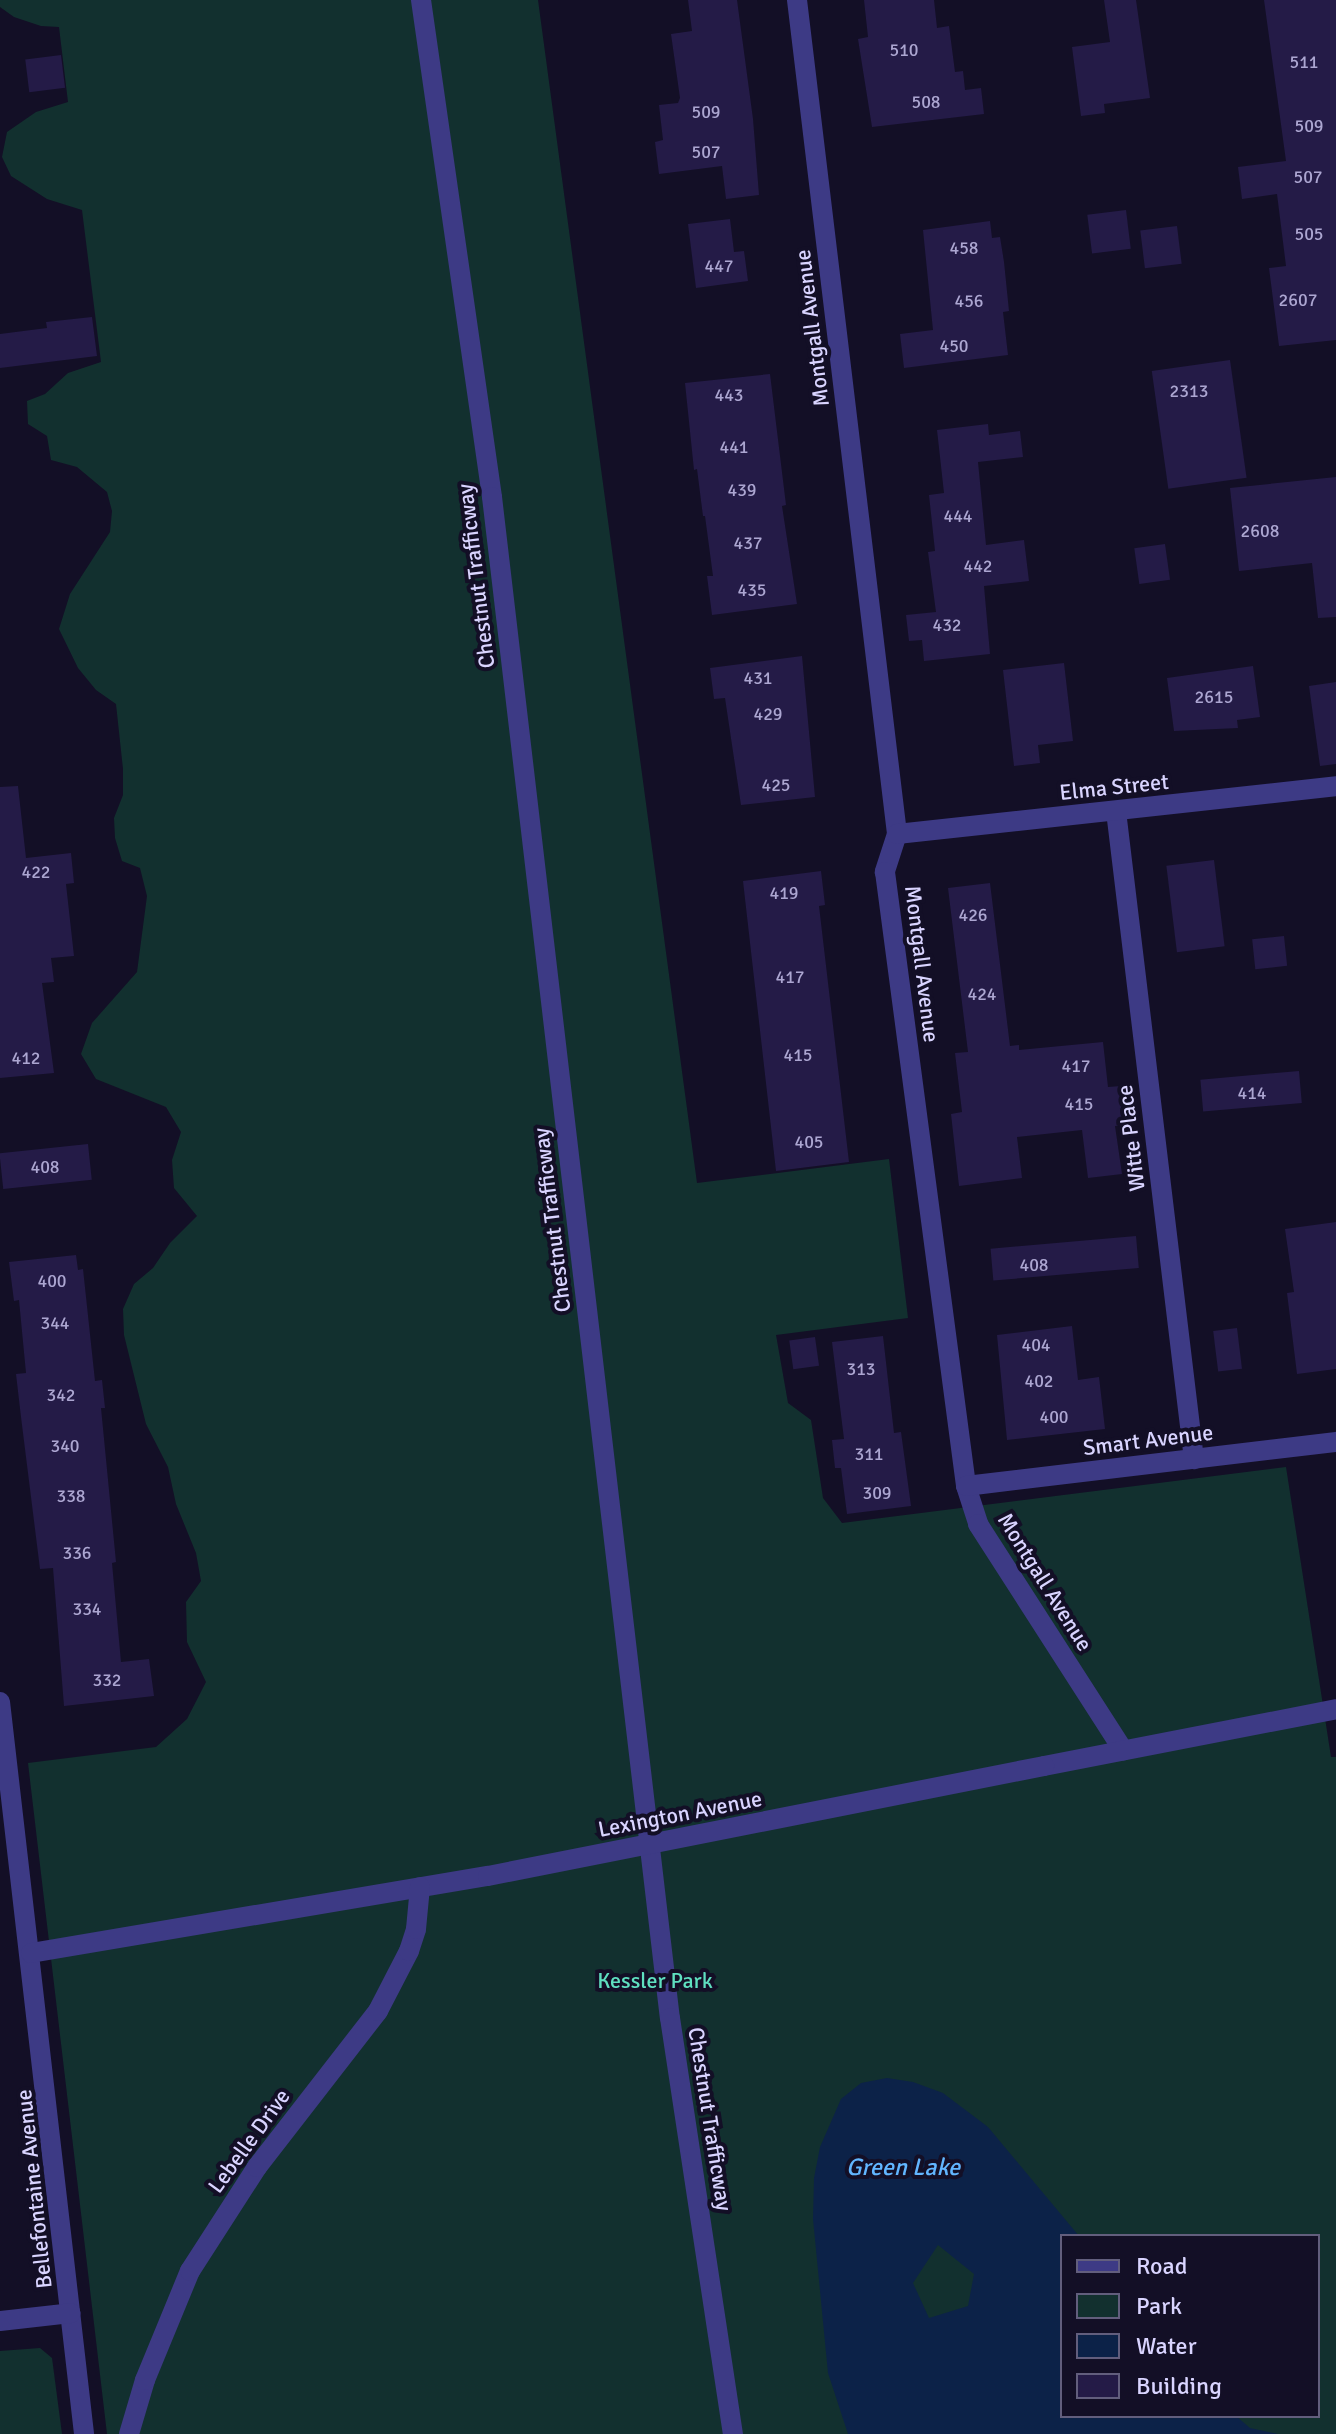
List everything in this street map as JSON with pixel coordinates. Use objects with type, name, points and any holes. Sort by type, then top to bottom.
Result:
[{"type":"street","name":"Chestnut Trafficway","points":[[421,0],[492,497],[670,2018],[733,2434]]},
{"type":"street","name":"Montgall Avenue","points":[[797,0],[897,834],[885,872],[966,1486],[978,1524],[1123,1750]]},
{"type":"street","name":"Elma Street","points":[[897,834],[1336,786]]},
{"type":"street","name":"Witte Place","points":[[1116,811],[1194,1459]]},
{"type":"street","name":"Smart Avenue","points":[[966,1486],[1336,1442]]},
{"type":"street","name":"Bellefontaine Avenue","points":[[0,1702],[84,2434]]},
{"type":"street","name":"Lexington Avenue","points":[[31,1953],[488,1876],[1336,1709]]},
{"type":"street","name":"Lebelle Drive","points":[[129,2434],[145,2380],[190,2271],[257,2167],[378,2011],[409,1951],[416,1929],[420,1887]]},
{"type":"street","points":[[0,2321],[71,2313]]},
{"type":"green space","name":"Kessler Park","points":[[0,0],[538,0],[697,1183],[889,1159],[908,1318],[776,1335],[788,1403],[811,1420],[823,1498],[842,1523],[1286,1467],[1331,1757],[1336,1757],[1336,2434],[107,2434],[28,1763],[156,1747],[187,1719],[206,1682],[187,1642],[186,1602],[201,1581],[196,1553],[176,1504],[168,1467],[146,1424],[124,1335],[123,1309],[134,1284],[153,1268],[170,1243],[197,1216],[174,1188],[172,1160],[181,1132],[166,1107],[96,1079],[81,1054],[92,1023],[137,972],[147,896],[140,868],[122,861],[115,838],[114,818],[123,795],[116,704],[96,690],[78,668],[59,629],[70,594],[110,532],[112,511],[107,492],[77,467],[51,460],[47,436],[28,424],[27,401],[45,394],[68,373],[101,362],[82,210],[47,199],[11,176],[2,157],[7,132],[36,112],[68,102],[59,27],[41,26],[14,17],[0,7]]},
{"type":"green space","points":[[40,2348],[52,2358],[62,2434],[0,2434],[0,2351]]},
{"type":"water","name":"Green Lake","points":[[887,2078],[913,2082],[943,2093],[988,2127],[1077,2234],[1060,2234],[1060,2418],[1238,2418],[1250,2428],[1278,2434],[848,2434],[828,2373],[813,2219],[814,2178],[820,2147],[841,2099],[861,2083]],"holes":[[[938,2245],[974,2274],[968,2306],[929,2318],[913,2283]]]},
{"type":"building","points":[[688,0],[737,0],[753,119],[759,195],[726,199],[722,166],[659,174],[655,142],[663,140],[659,105],[678,103],[680,98],[671,34],[692,31]]},
{"type":"building","points":[[864,0],[934,0],[937,28],[949,26],[955,72],[963,71],[965,90],[981,88],[984,114],[872,127],[858,39],[868,37]]},
{"type":"building","points":[[1104,0],[1136,0],[1150,98],[1104,104],[1105,113],[1081,116],[1072,47],[1110,42]]},
{"type":"building","points":[[1264,0],[1336,0],[1336,340],[1279,346],[1269,268],[1286,266],[1277,194],[1242,199],[1238,167],[1286,161]]},
{"type":"building","points":[[61,55],[65,88],[29,92],[25,59]]},
{"type":"building","points":[[1126,210],[1131,249],[1092,253],[1087,215]]},
{"type":"building","points":[[730,219],[734,252],[744,251],[748,281],[696,288],[688,224]]},
{"type":"building","points":[[990,221],[992,238],[1000,237],[1004,262],[1009,311],[1003,312],[1008,355],[904,368],[900,334],[933,330],[923,230]]},
{"type":"building","points":[[1177,226],[1182,264],[1145,268],[1140,231]]},
{"type":"building","points":[[92,317],[97,356],[0,368],[0,334],[47,328],[46,322]]},
{"type":"building","points":[[1230,360],[1247,478],[1168,489],[1152,371]]},
{"type":"building","points":[[770,374],[786,505],[782,506],[797,604],[712,615],[707,576],[713,576],[697,469],[694,470],[685,383]]},
{"type":"building","points":[[988,424],[989,435],[1020,431],[1023,457],[978,462],[986,545],[1024,540],[1029,581],[984,586],[990,654],[924,661],[922,640],[909,641],[906,615],[936,612],[928,552],[935,551],[929,495],[944,493],[937,430]]},
{"type":"building","points":[[1336,477],[1336,617],[1318,618],[1312,563],[1239,571],[1230,488]]},
{"type":"building","points":[[1165,544],[1170,580],[1139,584],[1134,548]]},
{"type":"building","points":[[802,656],[815,797],[741,805],[725,698],[714,699],[710,668]]},
{"type":"building","points":[[1064,663],[1073,741],[1038,745],[1040,763],[1014,766],[1003,670]]},
{"type":"building","points":[[1253,666],[1260,717],[1237,720],[1238,728],[1174,731],[1167,678]]},
{"type":"building","points":[[1336,682],[1336,764],[1320,766],[1309,686]]},
{"type":"building","points":[[18,786],[26,858],[71,853],[74,883],[66,884],[74,956],[51,958],[54,982],[42,983],[54,1073],[0,1078],[0,787]]},
{"type":"building","points":[[1214,860],[1225,946],[1177,952],[1166,866]]},
{"type":"building","points":[[821,871],[825,905],[819,906],[849,1162],[776,1171],[743,881]]},
{"type":"building","points":[[990,883],[1010,1046],[1019,1045],[1019,1050],[1103,1042],[1108,1087],[1121,1086],[1124,1125],[1115,1126],[1122,1174],[1088,1178],[1082,1130],[1017,1137],[1022,1178],[959,1186],[951,1114],[962,1112],[955,1053],[968,1052],[948,888]]},
{"type":"building","points":[[1284,936],[1287,966],[1255,969],[1252,939]]},
{"type":"building","points":[[1299,1071],[1302,1103],[1203,1112],[1200,1080]]},
{"type":"building","points":[[88,1144],[92,1180],[3,1189],[0,1153]]},
{"type":"building","points":[[1336,1222],[1336,1369],[1297,1374],[1287,1293],[1294,1292],[1285,1229]]},
{"type":"building","points":[[1136,1236],[1139,1268],[993,1281],[991,1249]]},
{"type":"building","points":[[76,1255],[78,1270],[83,1269],[95,1381],[102,1380],[105,1408],[101,1408],[116,1562],[112,1563],[121,1662],[149,1659],[154,1696],[64,1706],[53,1568],[40,1569],[21,1417],[16,1374],[26,1373],[19,1300],[14,1301],[9,1262]]},
{"type":"building","points":[[1072,1326],[1078,1380],[1099,1377],[1105,1429],[1007,1440],[997,1335]]},
{"type":"building","points":[[1237,1328],[1242,1369],[1218,1372],[1213,1331]]},
{"type":"building","points":[[883,1336],[894,1433],[901,1432],[911,1506],[847,1514],[841,1468],[835,1468],[832,1440],[844,1439],[832,1342]]},
{"type":"building","points":[[815,1337],[819,1366],[793,1369],[789,1341]]}]
